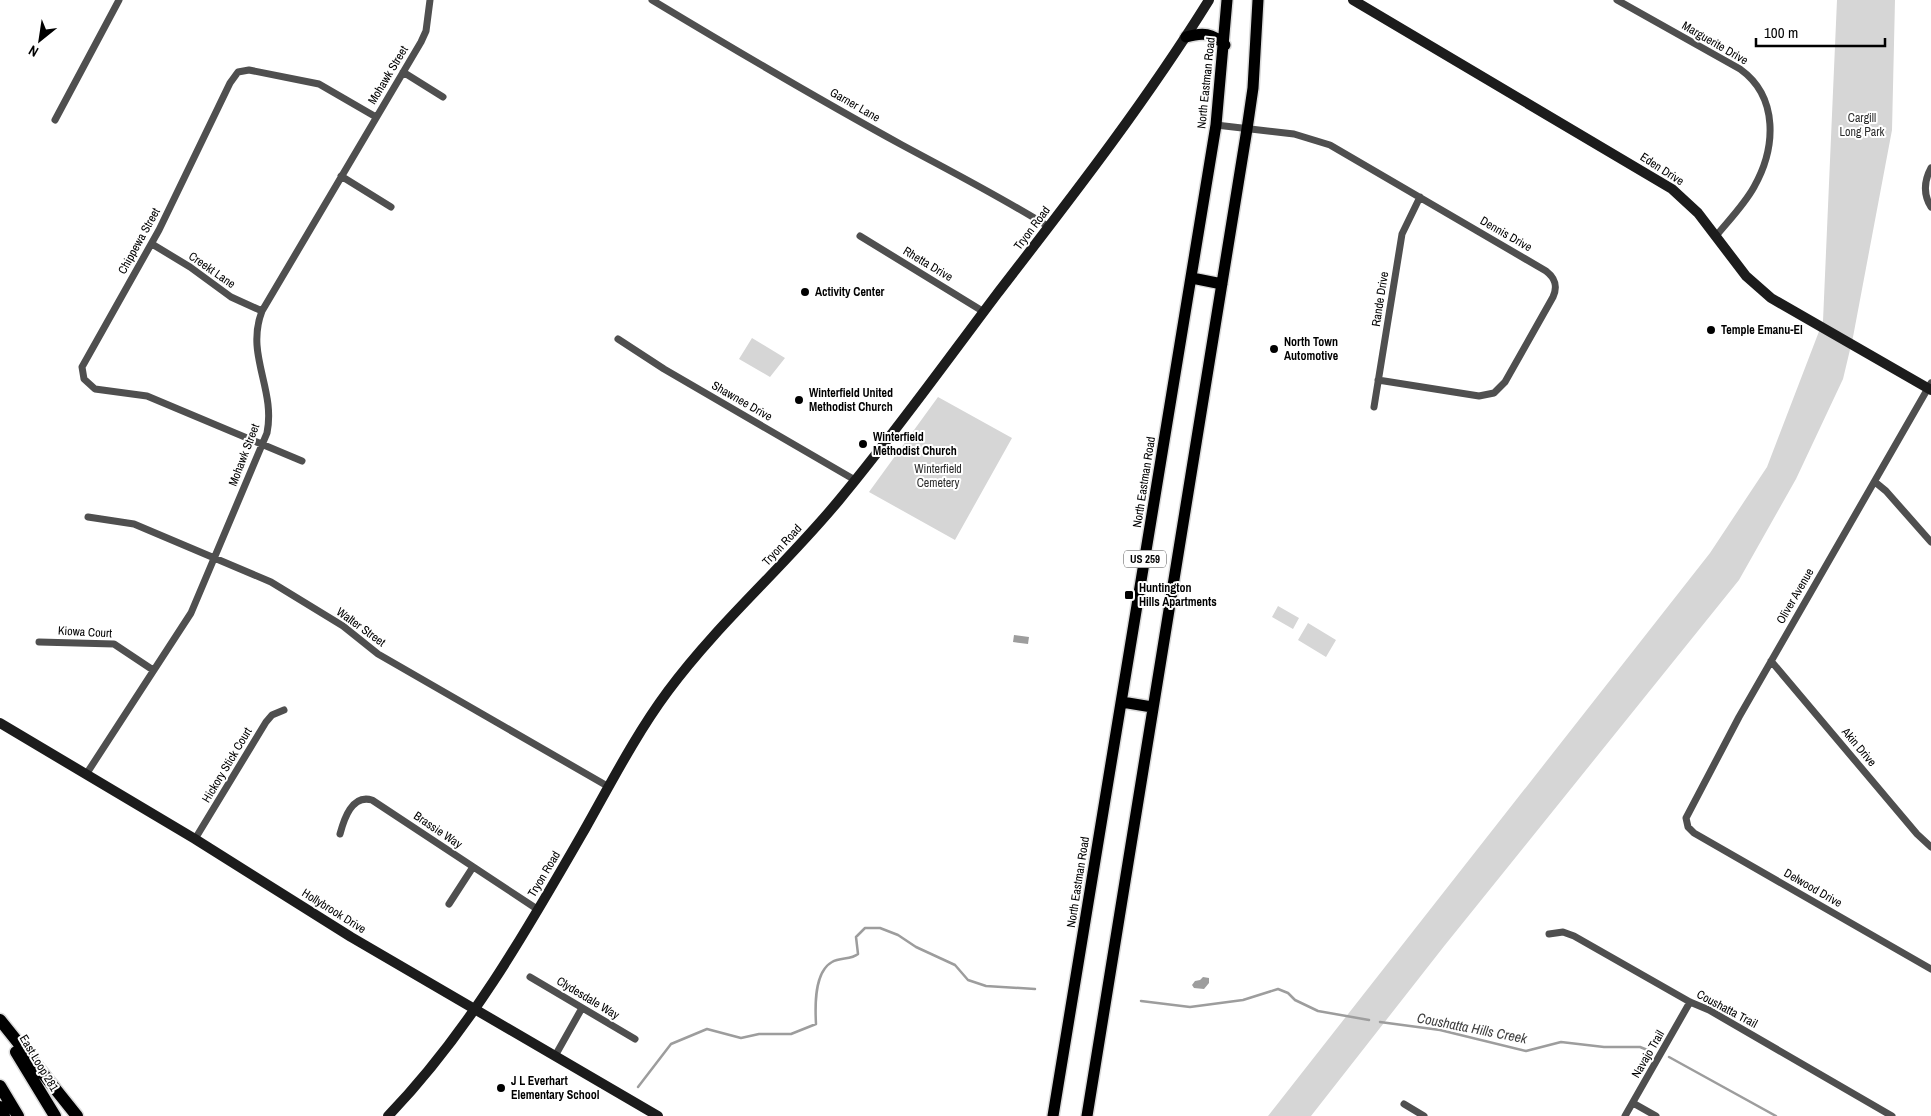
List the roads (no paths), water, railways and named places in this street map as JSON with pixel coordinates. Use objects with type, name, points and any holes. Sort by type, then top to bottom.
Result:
[{"type":"highway","points":[[0,1020],[77,1116]]},
{"type":"highway","name":"East Loop 281","points":[[0,1024],[55,1116]]},
{"type":"highway","points":[[0,1086],[18,1116]]},
{"type":"highway","points":[[0,1107],[4,1116]]},
{"type":"main road","name":"North Eastman Road","points":[[1053,1116],[1216,125],[1225,45],[1227,0]]},
{"type":"main road","name":"US 259","points":[[1087,1116],[1247,129],[1258,0]]},
{"type":"main road","points":[[1186,37],[1205,33],[1216,37],[1225,45]]},
{"type":"main road","points":[[1192,278],[1222,284]]},
{"type":"main road","points":[[1122,702],[1152,707]]},
{"type":"street","points":[[55,120],[119,0]]},
{"type":"street","name":"Mohawk Street","points":[[87,773],[191,613],[268,426],[269,407],[257,357],[256,338],[262,310],[425,34],[430,0]]},
{"type":"street","name":"Garner Lane","points":[[652,0],[902,145],[999,196],[1049,227]]},
{"type":"street","name":"Tryon Road","points":[[388,1116],[429,1072],[476,1010],[646,722],[683,671],[824,518],[855,480],[1144,100],[1209,0]]},
{"type":"street","name":"Eden Drive","points":[[1353,0],[1665,184],[1692,206],[1742,271],[1771,298],[1930,387]]},
{"type":"street","name":"Marguerite Drive","points":[[1617,0],[1740,69],[1753,80],[1766,99],[1770,120],[1767,146],[1761,171],[1750,194],[1716,236]]},
{"type":"street","name":"Chippewa Street","points":[[302,461],[147,396],[95,389],[84,379],[81,371],[84,360],[152,244],[230,83],[240,71],[249,70],[317,84],[376,117]]},
{"type":"street","points":[[403,72],[443,97]]},
{"type":"street","name":"Dennis Drive","points":[[1216,125],[1300,135],[1325,142],[1546,271],[1554,279],[1556,290],[1505,382],[1490,394],[1478,396],[1378,380]]},
{"type":"street","points":[[1931,168],[1925,182],[1926,195],[1931,206]]},
{"type":"street","points":[[340,176],[391,207]]},
{"type":"street","name":"Rande Drive","points":[[1374,408],[1402,234],[1420,197]]},
{"type":"street","name":"Rhetta Drive","points":[[860,236],[984,312]]},
{"type":"street","name":"Creekt Lane","points":[[152,244],[194,269],[227,295],[262,310]]},
{"type":"street","name":"Shawnee Drive","points":[[618,338],[664,370],[855,480]]},
{"type":"street","name":"Oliver Avenue","points":[[1686,824],[1686,813],[1771,661],[1930,387]]},
{"type":"street","points":[[1875,482],[1886,491],[1931,542]]},
{"type":"street","name":"Walter Street","points":[[88,517],[134,524],[276,585],[343,626],[378,654],[609,787]]},
{"type":"street","name":"Kiowa Court","points":[[39,642],[114,644],[153,670]]},
{"type":"street","name":"Akin Drive","points":[[1771,661],[1917,834],[1931,847]]},
{"type":"street","name":"Hickory Stick Court","points":[[195,839],[266,722],[272,715],[284,710]]},
{"type":"street","name":"Hollybrook Drive","points":[[0,723],[87,773],[351,937],[658,1116]]},
{"type":"street","name":"Brassie Way","points":[[340,834],[345,818],[354,804],[361,799],[369,799],[537,909]]},
{"type":"street","name":"Delwood Drive","points":[[1686,824],[1694,833],[1931,969]]},
{"type":"street","points":[[449,904],[473,867]]},
{"type":"street","name":"Coushatta Trail","points":[[1549,934],[1563,932],[1574,936],[1690,1002],[1709,1010],[1892,1116]]},
{"type":"street","name":"Clydesdale Way","points":[[530,976],[635,1039]]},
{"type":"street","name":"Navajo Trail","points":[[1625,1116],[1690,1002]]},
{"type":"street","points":[[554,1056],[582,1008]]},
{"type":"street","points":[[1633,1103],[1656,1116]]},
{"type":"street","points":[[1404,1104],[1424,1116]]},
{"type":"waterway","name":"Coushatta Hills Creek","points":[[638,1087],[671,1044],[707,1029],[741,1038],[759,1034],[791,1034],[816,1024],[817,990],[822,973],[832,962],[858,954],[856,937],[865,928],[880,928],[898,935],[916,947],[955,965],[968,980],[986,986],[1035,989]]},
{"type":"waterway","name":"Coushatta Hills Creek","points":[[1141,1001],[1190,1007],[1243,1000],[1278,989],[1318,1011],[1369,1020]]},
{"type":"waterway","name":"Coushatta Hills Creek","points":[[1380,1022],[1440,1030],[1526,1051],[1561,1042],[1604,1047],[1640,1047],[1650,1051]]},
{"type":"waterway","name":"Coushatta Hills Creek","points":[[1669,1057],[1776,1116]]},
{"type":"place","name":"Activity Center","points":[[805,292]]},
{"type":"place","name":"Temple Emanu-El","points":[[1711,330]]},
{"type":"place","name":"North Town Automotive","points":[[1274,349]]},
{"type":"place","name":"Winterfield United Methodist Church","points":[[799,400]]},
{"type":"place","name":"Winterfield Methodist Church","points":[[863,444]]},
{"type":"place","name":"Huntington Hills Apartments","points":[[1129,595]]},
{"type":"place","name":"J L Everhart Elementary School","points":[[501,1088]]},
{"type":"park label","name":"Cargill Long Park","points":[[1862,125]]},
{"type":"park label","name":"Winterfield Cemetery","points":[[938,476]]}]
